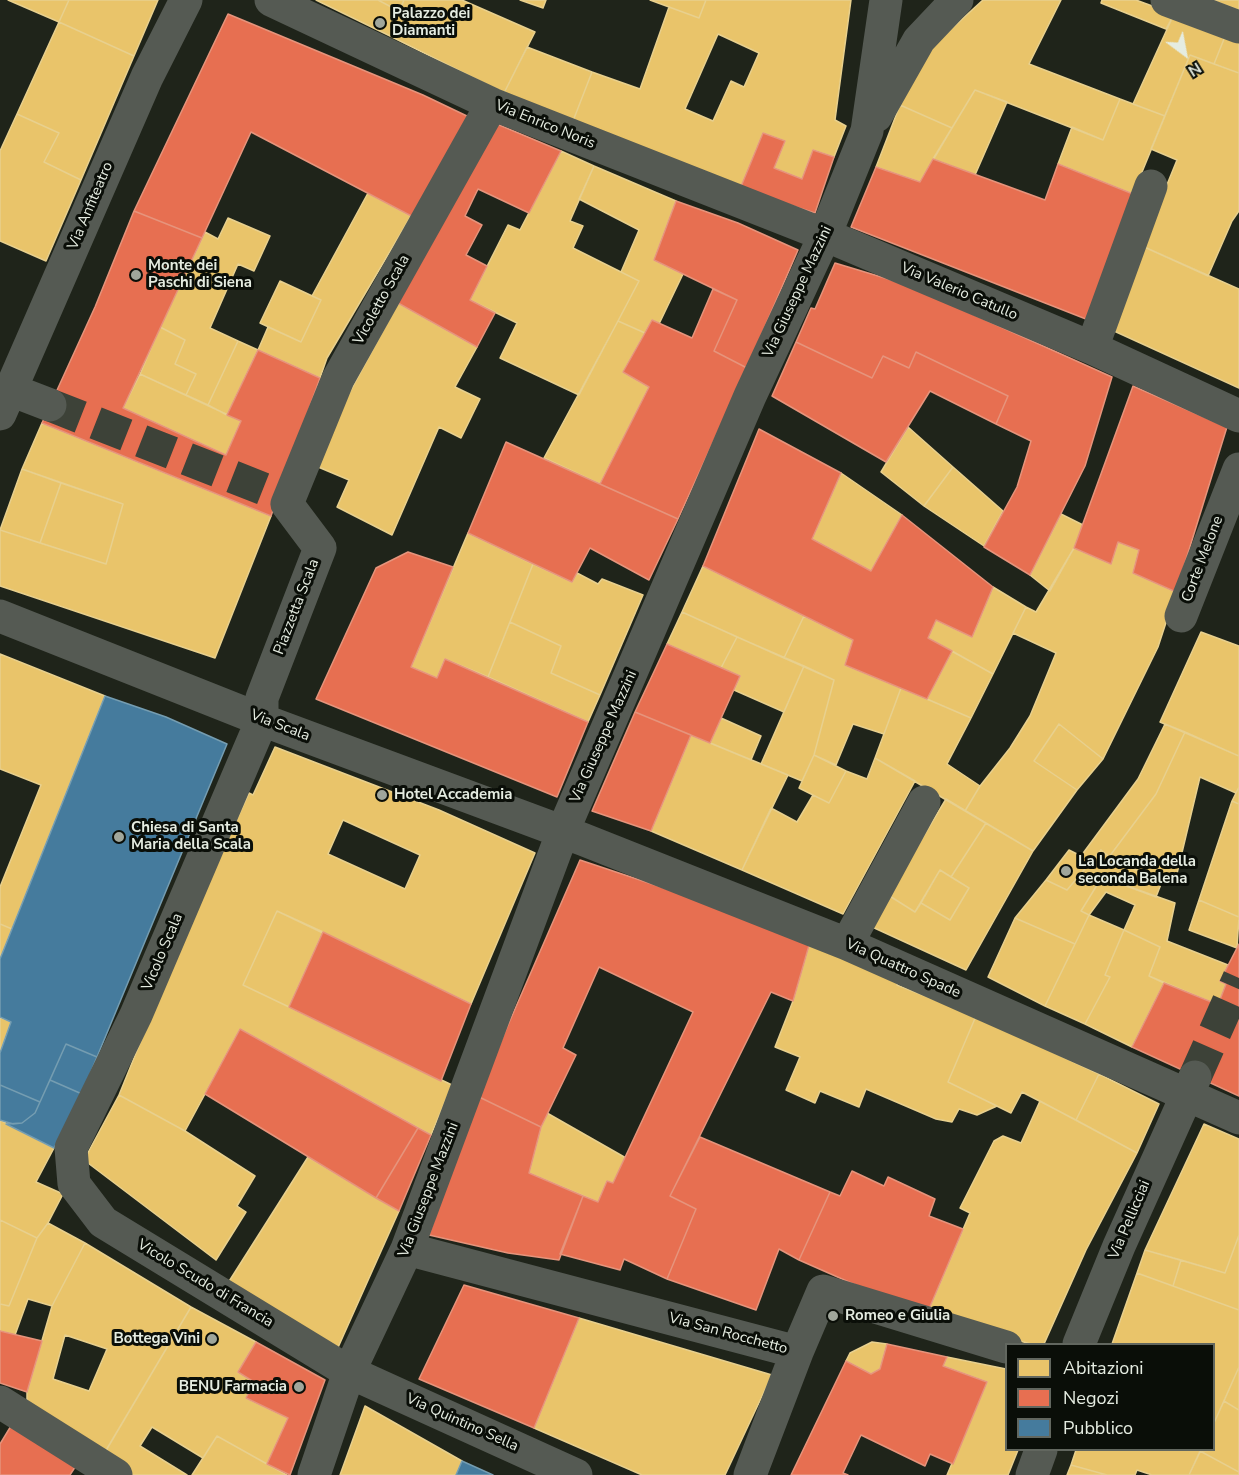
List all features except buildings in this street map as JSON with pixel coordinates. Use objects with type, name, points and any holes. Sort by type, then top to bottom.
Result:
[{"type":"street","name":"Via Anfiteatro","points":[[5,402],[147,77],[186,0]]},
{"type":"street","name":"Via Enrico Noris","points":[[272,0],[492,104],[825,235]]},
{"type":"street","name":"Via Giuseppe Mazzini","points":[[314,1475],[349,1372],[407,1249],[563,831],[750,396],[825,235],[867,131],[886,0]]},
{"type":"street","points":[[867,131],[919,40],[957,0]]},
{"type":"street","points":[[1167,0],[1239,27]]},
{"type":"street","name":"Vicoletto Scala","points":[[285,499],[338,379],[492,104]]},
{"type":"street","points":[[1092,348],[1151,186]]},
{"type":"street","name":"Via Valerio Catullo","points":[[825,235],[1092,348],[1239,416]]},
{"type":"street","points":[[5,402],[50,405]]},
{"type":"street","name":"Corte Melone","points":[[1181,616],[1239,469]]},
{"type":"street","name":"Piazzetta Scala","points":[[262,720],[262,698],[320,548],[285,499]]},
{"type":"street","name":"Via Scala","points":[[0,616],[262,720],[563,831]]},
{"type":"street","name":"Vicolo Scala","points":[[74,1184],[71,1148],[136,1015],[262,720]]},
{"type":"street","points":[[847,944],[924,802]]},
{"type":"street","name":"Via Quattro Spade","points":[[563,831],[847,944],[1190,1086],[1239,1118]]},
{"type":"street","name":"Via Pellicciai","points":[[1079,1343],[1190,1086]]},
{"type":"street","name":"Vicolo Scudo di Francia","points":[[74,1184],[103,1222],[349,1372]]},
{"type":"street","name":"Via San Rocchetto","points":[[407,1249],[792,1367],[823,1291],[1005,1347]]},
{"type":"street","points":[[750,1475],[792,1367]]},
{"type":"street","name":"Via Quintino Sella","points":[[349,1372],[576,1475]]},
{"type":"street","points":[[0,1402],[116,1475]]},
{"type":"street","points":[[1032,1475],[1040,1451]]},
{"type":"tunnel","points":[[50,405],[279,495]]},
{"type":"tunnel","points":[[1195,1077],[1239,978]]},
{"type":"place","name":"Palazzo dei Diamanti","points":[[380,23]]},
{"type":"place","name":"Monte dei Paschi di Siena","points":[[136,275]]},
{"type":"place","name":"Hotel Accademia","points":[[382,795]]},
{"type":"place","name":"Chiesa di Santa Maria della Scala","points":[[119,837]]},
{"type":"place","name":"La Locanda della seconda Balena","points":[[1066,871]]},
{"type":"place","name":"Romeo e Giulia","points":[[833,1316]]},
{"type":"place","name":"Bottega Vini","points":[[212,1339]]},
{"type":"place","name":"BENU Farmacia","points":[[299,1387]]}]
